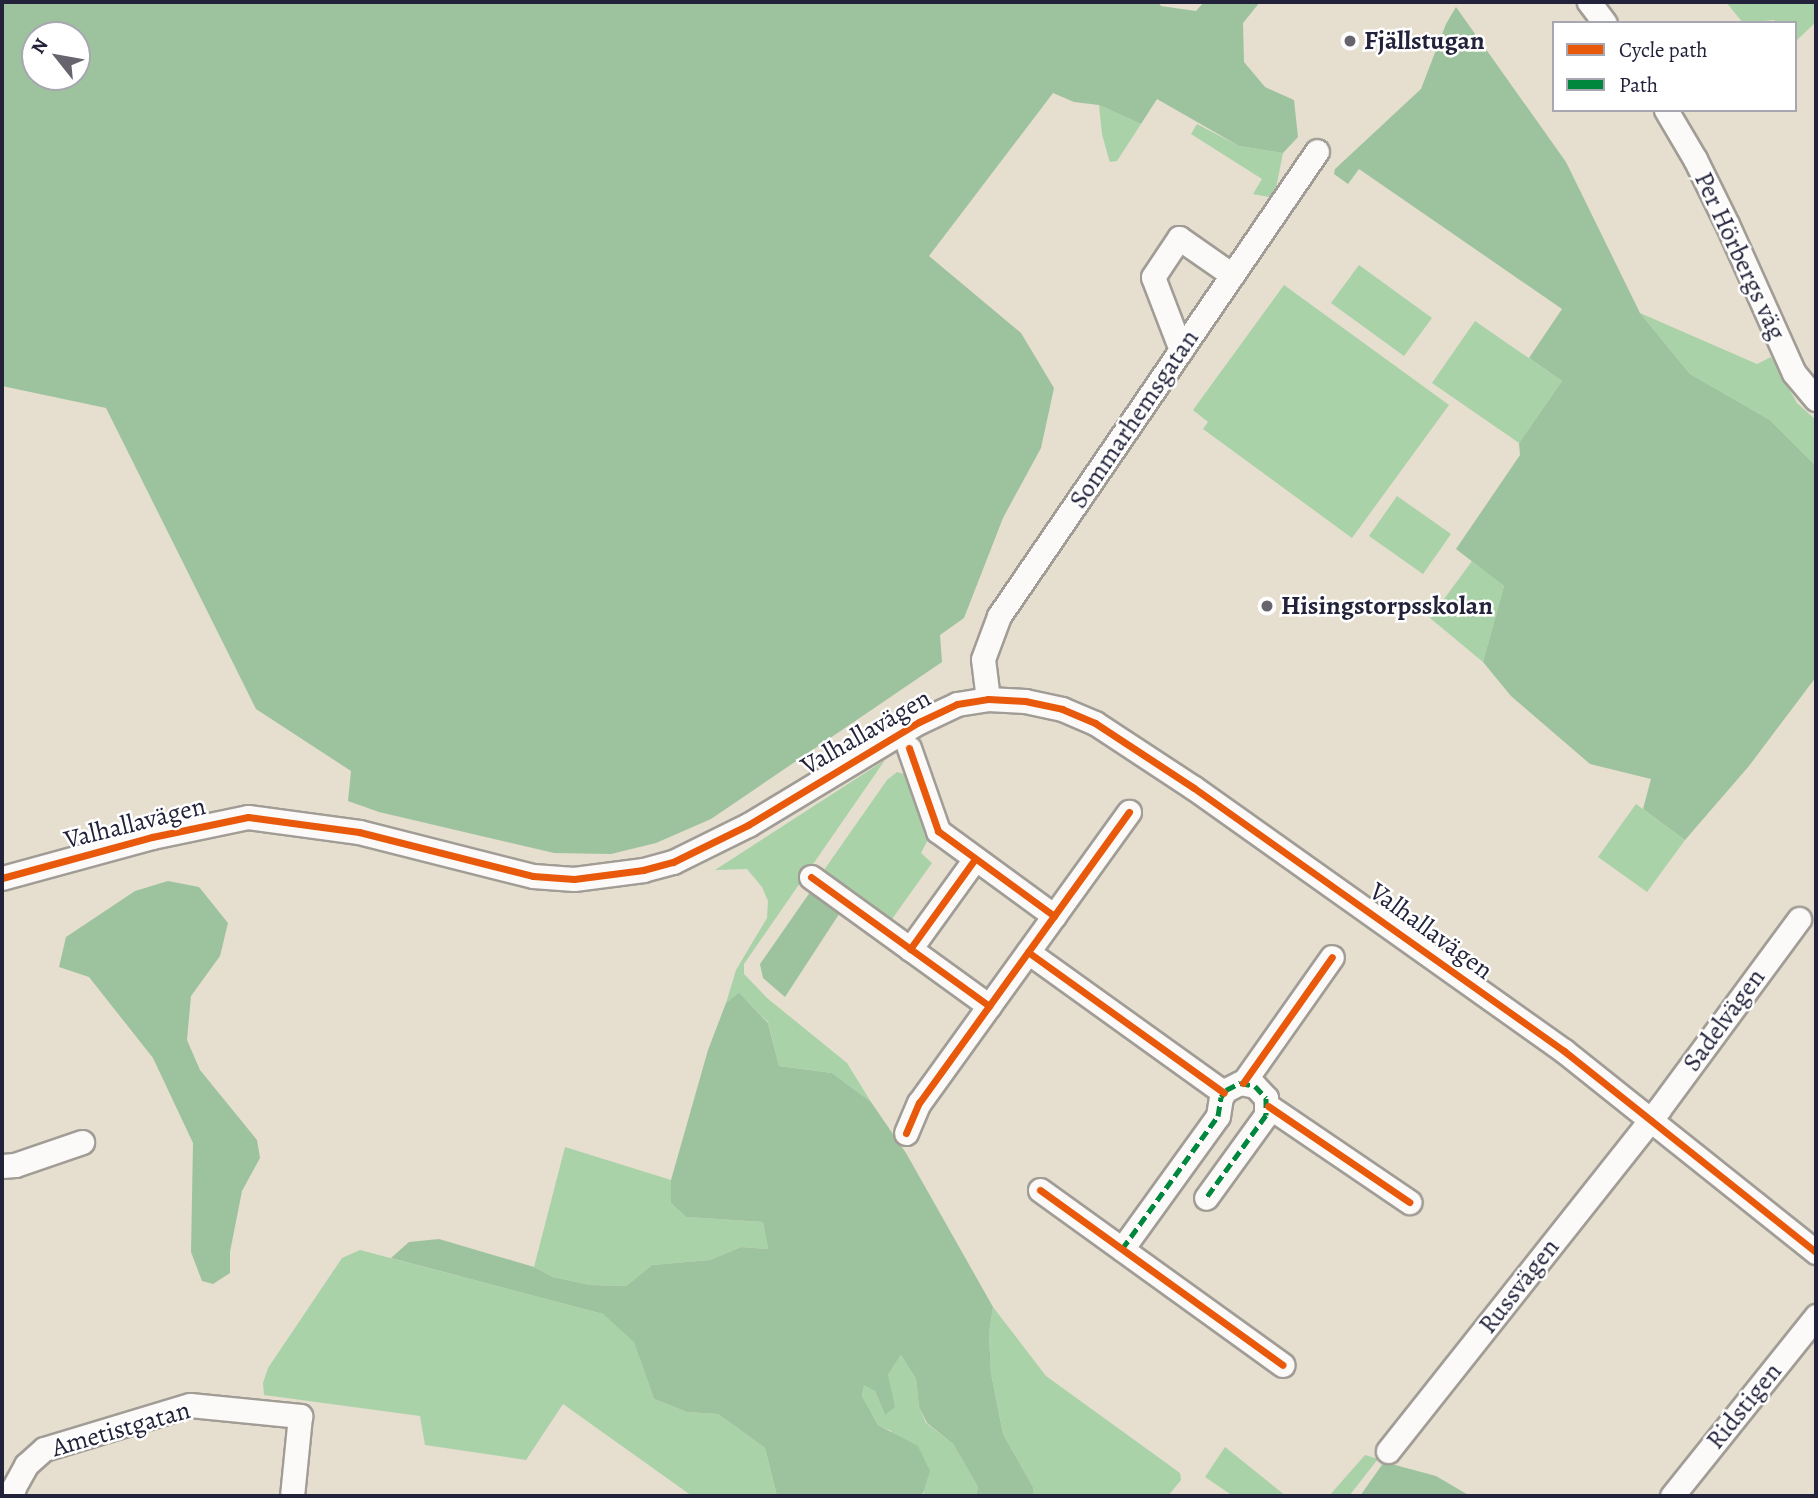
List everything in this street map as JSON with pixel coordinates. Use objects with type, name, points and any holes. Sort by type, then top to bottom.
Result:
[{"type":"street","points":[[1589,2],[1603,21]]},
{"type":"street","name":"Per Hörbergs väg","points":[[1667,112],[1695,159],[1727,224],[1794,373],[1816,399]]},
{"type":"street","name":"Sommarhemsgatan","points":[[988,699],[983,659],[999,616],[1317,151]]},
{"type":"street","points":[[1181,350],[1153,277],[1179,238],[1232,275]]},
{"type":"street","name":"Valhallavägen","points":[[2,878],[152,837],[248,817],[359,832],[500,865],[533,876],[574,879],[643,870],[673,862],[748,825],[919,722],[957,704],[988,699],[1025,701],[1062,709],[1124,739],[1564,1051],[1816,1252]]},
{"type":"street","points":[[909,748],[934,826],[1054,916]]},
{"type":"street","points":[[905,1133],[919,1103],[1129,812]]},
{"type":"street","points":[[910,949],[975,859]]},
{"type":"street","points":[[811,877],[989,1006]]},
{"type":"street","name":"Sadelvägen","points":[[1649,1121],[1799,919]]},
{"type":"street","points":[[1028,953],[1233,1088],[1262,1091],[1268,1106],[1409,1202]]},
{"type":"street","points":[[1122,1249],[1218,1116],[1233,1088],[1332,957]]},
{"type":"street","points":[[1206,1198],[1266,1115],[1268,1106]]},
{"type":"street","name":"Russvägen","points":[[1388,1451],[1649,1121]]},
{"type":"street","points":[[2,1166],[15,1166],[82,1142]]},
{"type":"street","points":[[1040,1190],[1283,1365]]},
{"type":"street","name":"Ridstigen","points":[[1672,1496],[1816,1316]]},
{"type":"street","name":"Ametistgatan","points":[[12,1496],[13,1487],[26,1465],[44,1450],[190,1405],[300,1416],[292,1496]]},
{"type":"green space","points":[[2,2],[1158,2],[1161,6],[1196,11],[1204,2],[1260,2],[1243,23],[1244,62],[1265,87],[1294,100],[1298,137],[1283,153],[1239,146],[1157,99],[1141,124],[1099,105],[1074,102],[1053,93],[929,256],[1021,333],[1054,388],[1041,448],[1003,518],[964,618],[940,635],[942,662],[711,819],[656,843],[611,854],[554,853],[379,812],[348,801],[351,771],[256,709],[106,408],[2,386]]},
{"type":"green space","points":[[1726,2],[1816,2],[1816,22],[1797,40],[1797,21],[1741,21]]},
{"type":"green space","points":[[1456,7],[1566,162],[1640,313],[1690,374],[1770,420],[1816,466],[1816,677],[1749,766],[1685,840],[1643,809],[1651,779],[1590,764],[1511,696],[1483,662],[1504,586],[1456,549],[1520,455],[1519,443],[1562,381],[1529,358],[1562,309],[1359,169],[1348,184],[1334,174],[1335,169],[1421,89],[1446,24]]},
{"type":"green space","points":[[1099,105],[1141,124],[1117,161],[1110,162],[1108,156]]},
{"type":"green space","points":[[1197,124],[1239,146],[1283,153],[1276,188],[1269,197],[1253,194],[1262,179],[1191,134]]},
{"type":"green space","points":[[1359,265],[1432,318],[1404,356],[1331,303]]},
{"type":"green space","points":[[1284,285],[1449,405],[1352,538],[1203,429],[1208,422],[1193,410]]},
{"type":"green space","points":[[1640,313],[1757,364],[1771,357],[1797,403],[1816,420],[1816,466],[1770,420],[1690,374]]},
{"type":"green space","points":[[1475,321],[1562,381],[1519,443],[1432,383]]},
{"type":"green space","points":[[1397,496],[1451,534],[1423,574],[1369,536]]},
{"type":"green space","points":[[1472,561],[1504,586],[1483,662],[1430,618]]},
{"type":"green space","points":[[885,760],[744,964],[744,974],[767,998],[847,1063],[871,1102],[832,1073],[779,1066],[768,1022],[739,994],[726,1003],[736,970],[767,918],[768,901],[762,887],[747,869],[715,870]]},
{"type":"green space","points":[[897,772],[908,775],[931,834],[921,853],[932,863],[887,926],[829,884],[824,870],[887,780]]},
{"type":"green space","points":[[1636,804],[1685,840],[1647,892],[1598,857]]},
{"type":"green space","points":[[168,881],[199,887],[228,923],[220,956],[191,996],[187,1040],[200,1070],[257,1140],[260,1158],[242,1191],[230,1252],[230,1273],[213,1284],[202,1281],[191,1252],[193,1143],[153,1058],[89,977],[59,967],[66,937],[135,891]]},
{"type":"green space","points":[[815,885],[843,908],[785,997],[763,978],[760,964]]},
{"type":"green space","points":[[739,993],[768,1023],[779,1066],[832,1073],[871,1102],[906,1153],[993,1307],[989,1334],[991,1373],[1003,1434],[1033,1487],[1034,1496],[976,1496],[978,1487],[953,1444],[927,1423],[919,1407],[916,1379],[901,1355],[888,1375],[895,1407],[885,1415],[875,1391],[864,1385],[862,1396],[878,1425],[918,1446],[930,1471],[922,1496],[777,1496],[765,1448],[718,1414],[687,1412],[654,1399],[634,1342],[603,1314],[391,1258],[409,1242],[439,1239],[534,1267],[553,1277],[590,1285],[626,1286],[652,1265],[710,1260],[741,1247],[768,1249],[763,1222],[686,1217],[671,1203],[671,1180],[708,1050],[726,1003]]},
{"type":"green space","points":[[565,1147],[671,1180],[671,1203],[686,1217],[763,1222],[768,1249],[741,1247],[710,1260],[652,1265],[626,1286],[590,1285],[553,1277],[534,1267]]},
{"type":"green space","points":[[360,1250],[603,1314],[634,1341],[654,1399],[687,1412],[718,1414],[765,1448],[777,1496],[692,1496],[563,1404],[526,1460],[425,1445],[420,1416],[264,1395],[263,1383],[268,1368],[342,1258]]},
{"type":"green space","points":[[993,1307],[1046,1376],[1180,1473],[1181,1480],[1168,1496],[1034,1496],[1033,1487],[1003,1434],[991,1373],[989,1334]]},
{"type":"green space","points":[[901,1355],[916,1379],[919,1407],[926,1423],[953,1444],[978,1487],[976,1496],[922,1496],[924,1493],[891,1431],[878,1425],[862,1396],[864,1384],[875,1391],[885,1415],[888,1375]]},
{"type":"green space","points":[[1225,1447],[1286,1496],[1233,1496],[1205,1477]]},
{"type":"green space","points":[[1365,1455],[1378,1459],[1349,1496],[1329,1496]]},
{"type":"green space","points":[[1384,1462],[1436,1476],[1470,1496],[1360,1496]]},
{"type":"marked path","points":[[1122,1249],[1218,1116],[1221,1097],[1226,1090],[1240,1083],[1255,1086],[1266,1098],[1266,1115],[1206,1198]]},
{"type":"cycle path","points":[[2,878],[152,837],[248,817],[359,832],[533,876],[574,879],[643,870],[673,862],[748,825],[919,722],[957,704],[988,699],[1025,701],[1062,709],[1095,723],[1194,788],[1564,1051],[1816,1252]]},
{"type":"cycle path","points":[[909,748],[938,831],[1054,916]]},
{"type":"cycle path","points":[[906,1133],[919,1103],[1129,812]]},
{"type":"cycle path","points":[[910,949],[975,859]]},
{"type":"cycle path","points":[[811,877],[989,1006]]},
{"type":"cycle path","points":[[1028,952],[1224,1093]]},
{"type":"cycle path","points":[[1243,1083],[1332,957]]},
{"type":"cycle path","points":[[1268,1106],[1409,1202]]},
{"type":"cycle path","points":[[1040,1190],[1283,1365]]},
{"type":"place","name":"Fjällstugan","points":[[1350,41]]},
{"type":"place","name":"Hisingstorpsskolan","points":[[1267,606]]}]
